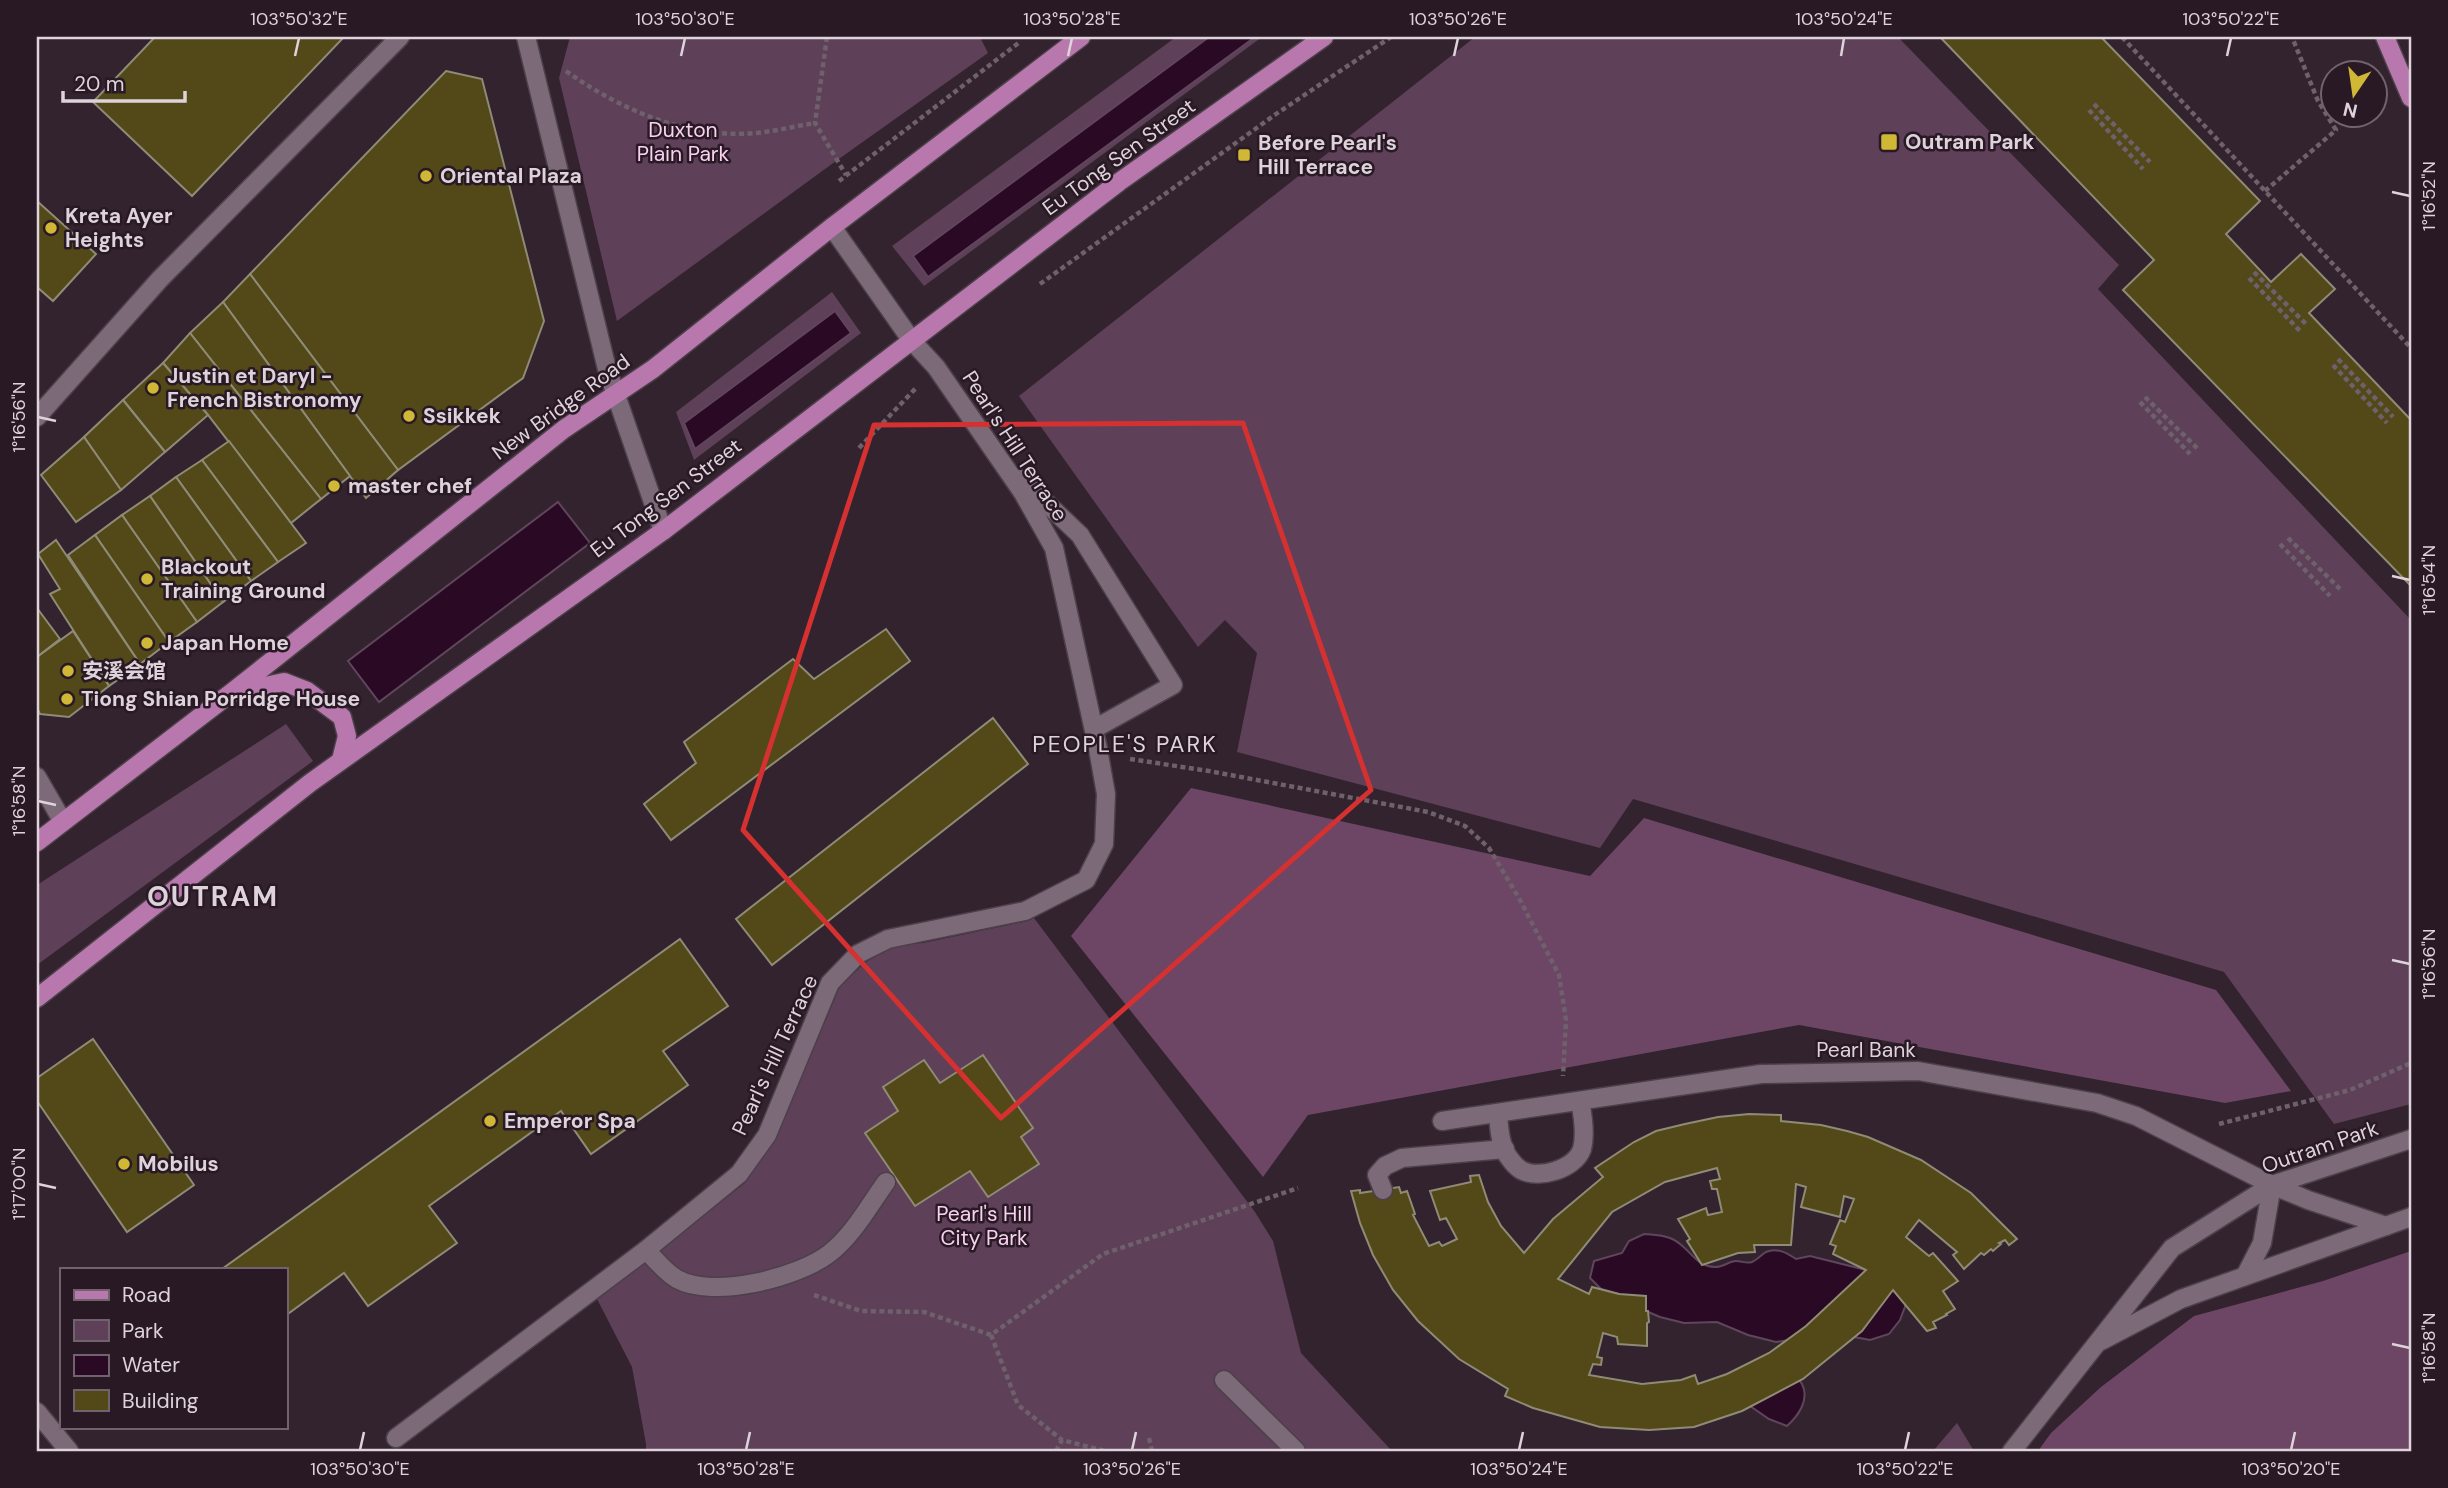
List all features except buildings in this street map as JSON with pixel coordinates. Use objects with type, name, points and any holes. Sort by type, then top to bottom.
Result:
[{"type":"main road","name":"New Bridge Road","points":[[37,842],[231,693],[564,429],[615,396],[1081,37]]},
{"type":"main road","name":"Eu Tong Sen Street","points":[[37,998],[341,760],[663,531],[1119,183],[1324,37]]},
{"type":"main road","points":[[2385,37],[2411,98]]},
{"type":"main road","points":[[231,693],[284,682],[307,691],[342,717],[347,736],[341,760]]},
{"type":"street","points":[[37,417],[160,279],[400,37]]},
{"type":"street","points":[[525,39],[615,396],[663,531]]},
{"type":"street","name":"Pearl's Hill Terrace","points":[[396,1438],[646,1250],[739,1174],[767,1135],[830,983],[858,954],[888,939],[1025,911],[1086,880],[1104,844],[1106,794],[1054,548],[1023,493],[936,367],[912,341],[832,227]]},
{"type":"street","points":[[998,457],[1080,536],[1173,685],[1094,729]]},
{"type":"street","points":[[37,776],[64,822]]},
{"type":"street","name":"Pearl Bank","points":[[1442,1121],[1761,1074],[1918,1071],[2096,1103],[2136,1116],[2272,1185],[2386,1226]]},
{"type":"street","points":[[1498,1113],[1500,1135],[1508,1157],[1522,1171],[1541,1174],[1568,1167],[1581,1151],[1584,1121],[1580,1101]]},
{"type":"street","name":"Outram Park","points":[[2012,1451],[2172,1248],[2272,1185],[2411,1139]]},
{"type":"street","points":[[1383,1190],[1377,1175],[1385,1166],[1402,1158],[1505,1149]]},
{"type":"street","points":[[646,1250],[676,1279],[700,1287],[743,1284],[786,1276],[829,1254],[850,1232],[886,1182]]},
{"type":"street","points":[[2245,1276],[2262,1243],[2272,1185]]},
{"type":"street","name":"Outram Park","points":[[2095,1344],[2181,1299],[2411,1217]]},
{"type":"street","points":[[1224,1380],[1296,1451]]},
{"type":"street","points":[[37,1412],[69,1451]]},
{"type":"path","points":[[827,37],[815,123],[846,174]]},
{"type":"path","points":[[1030,291],[1276,114],[1391,37]]},
{"type":"path","points":[[2122,37],[2411,348]]},
{"type":"path","points":[[2265,191],[2336,130],[2318,101],[2292,37]]},
{"type":"path","points":[[525,39],[597,93],[646,116],[702,132],[756,133],[815,123]]},
{"type":"path","points":[[2094,104],[2150,162]]},
{"type":"path","points":[[2089,110],[2143,169]]},
{"type":"path","points":[[2254,272],[2307,326]]},
{"type":"path","points":[[2248,278],[2300,332]]},
{"type":"path","points":[[2338,359],[2393,416]]},
{"type":"path","points":[[2333,365],[2387,423]]},
{"type":"path","points":[[859,448],[936,367]]},
{"type":"path","points":[[2146,397],[2198,449]]},
{"type":"path","points":[[2140,402],[2190,454]]},
{"type":"path","points":[[2288,538],[2340,589]]},
{"type":"path","points":[[2280,544],[2330,596]]},
{"type":"path","points":[[1098,749],[1121,758],[1209,771],[1428,812],[1465,826],[1489,848],[1559,975],[1566,1020],[1560,1104]]},
{"type":"path","points":[[2172,1136],[2350,1090],[2411,1063]]},
{"type":"path","points":[[991,1335],[1104,1254],[1298,1188]]},
{"type":"path","points":[[809,1294],[862,1311],[924,1312],[991,1335],[1018,1405],[1062,1440],[1105,1451]]},
{"type":"path","points":[[1149,1438],[1152,1451]]},
{"type":"path","points":[[1056,1451],[1062,1440]]},
{"type":"highlighted area","points":[[1243,423],[1371,790],[1001,1118],[743,830],[874,425]]},
{"type":"green space","name":"Duxton Plain Park","points":[[570,37],[980,37],[988,53],[617,321],[559,78]]},
{"type":"green space","points":[[1176,37],[1262,37],[924,286],[892,246]]},
{"type":"green space","points":[[1475,37],[1898,37],[2119,265],[2098,289],[2411,620],[2411,1104],[2334,1124],[2224,972],[1633,799],[1600,848],[1237,752],[1257,653],[1225,620],[1198,647],[1019,396]]},
{"type":"green space","points":[[832,292],[861,333],[694,460],[676,412]]},
{"type":"green space","points":[[286,724],[313,761],[37,965],[37,885]]},
{"type":"green space","name":"Pearl's Hill City Park","points":[[1034,918],[1255,1212],[1273,1241],[1301,1353],[1392,1451],[646,1451],[632,1367],[597,1299],[745,1183],[776,1138],[840,986],[866,962],[895,945],[923,943]]},
{"type":"green space","points":[[1957,1423],[1974,1451],[1933,1451]]},
{"type":"shaded area","points":[[1191,788],[1590,876],[1644,818],[2216,990],[2291,1091],[2225,1103],[1799,1025],[1308,1115],[1263,1177],[1071,936]]},
{"type":"shaded area","points":[[2411,1251],[2411,1451],[2038,1451],[2051,1433],[2101,1387],[2194,1316],[2323,1281]]},
{"type":"water","points":[[1209,37],[1255,37],[928,277],[913,256]]},
{"type":"water","points":[[835,311],[851,333],[695,449],[684,423]]},
{"type":"water","points":[[558,502],[590,543],[379,702],[348,661]]},
{"type":"water","points":[[1644,1234],[1672,1239],[1699,1262],[1709,1266],[1718,1267],[1736,1261],[1750,1263],[1766,1252],[1778,1250],[1796,1259],[1810,1256],[1866,1270],[1893,1290],[1906,1304],[1900,1320],[1889,1334],[1870,1340],[1833,1333],[1776,1342],[1748,1335],[1717,1322],[1684,1323],[1660,1317],[1619,1294],[1601,1289],[1590,1278],[1594,1261],[1622,1253],[1629,1241]]},
{"type":"water","points":[[1789,1370],[1802,1384],[1805,1396],[1799,1413],[1787,1426],[1769,1419],[1750,1406]]},
{"type":"place","name":"Outram Park","points":[[1889,142]]},
{"type":"place","name":"Before Pearl's Hill Terrace","points":[[1244,155]]},
{"type":"place","name":"Oriental Plaza","points":[[426,176]]},
{"type":"place","name":"Kreta Ayer Heights","points":[[51,228]]},
{"type":"place","name":"Justin et Daryl - French Bistronomy","points":[[153,388]]},
{"type":"place","name":"Ssikkek","points":[[409,416]]},
{"type":"place","name":"master chef","points":[[334,486]]},
{"type":"place","name":"Blackout Training Ground","points":[[147,579]]},
{"type":"place","name":"Japan Home","points":[[147,643]]},
{"type":"place","name":"安溪会馆","points":[[68,671]]},
{"type":"place","name":"Tiong Shian Porridge House","points":[[67,699]]},
{"type":"place","name":"Emperor Spa","points":[[490,1121]]},
{"type":"place","name":"Mobilus","points":[[124,1164]]},
{"type":"district","name":"PEOPLE'S PARK","points":[[1125,744]]},
{"type":"district","name":"OUTRAM","points":[[213,896]]}]
